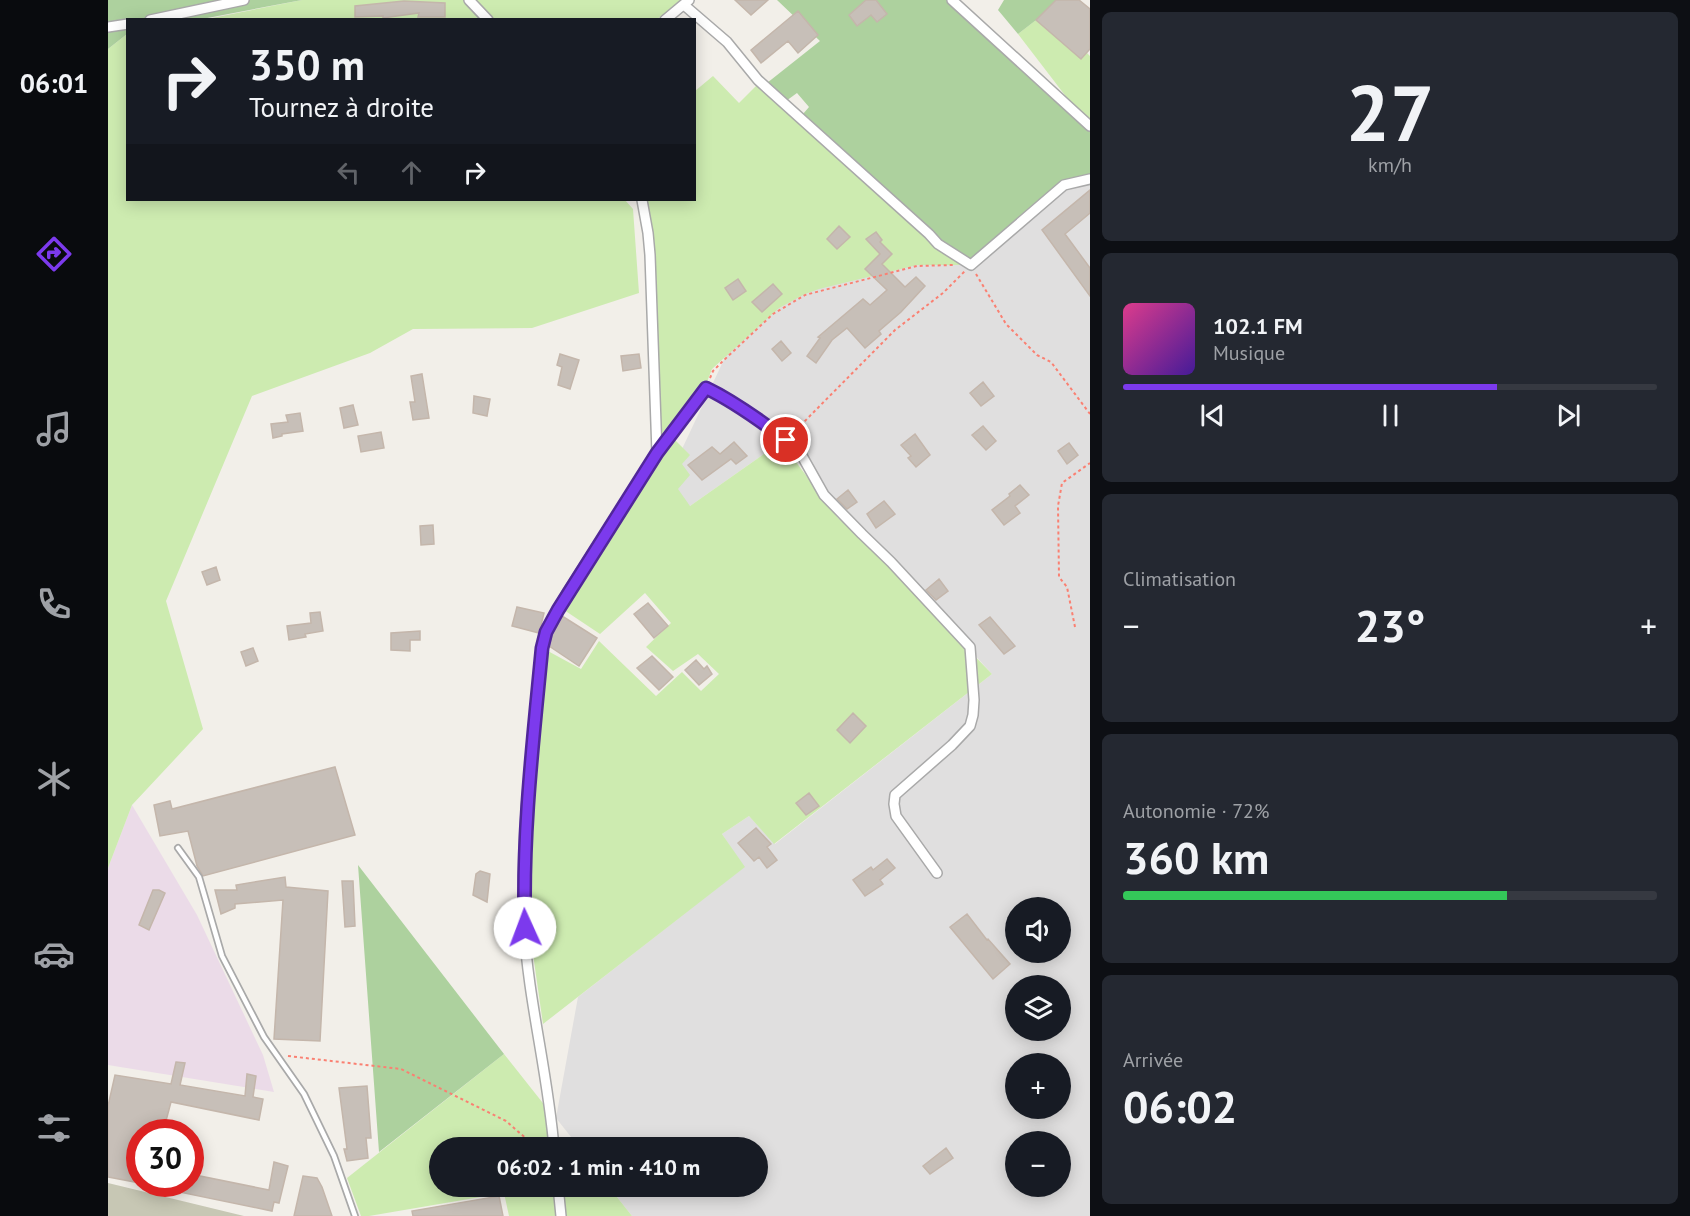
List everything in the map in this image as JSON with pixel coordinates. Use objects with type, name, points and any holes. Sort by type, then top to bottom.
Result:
[{"type":"street","points":[[159,18],[244,0]]},
{"type":"street","points":[[470,0],[486,18]]},
{"type":"street","points":[[952,0],[1090,126]]},
{"type":"street","points":[[667,18],[686,3],[727,42],[758,80],[938,244],[971,265],[1064,185],[1090,179]]},
{"type":"street","points":[[108,27],[126,24]]},
{"type":"street","points":[[642,201],[650,255],[657,453]]},
{"type":"street","points":[[553,1137],[528,964],[524,908],[525,833],[542,648],[546,632],[567,593],[657,453],[706,388],[759,419],[801,454],[824,495],[891,562],[970,647],[974,700],[970,726],[895,795],[896,816],[937,873]]},
{"type":"street","points":[[559,1197],[561,1216]]},
{"type":"lane","points":[[178,848],[199,877],[222,956],[264,1037],[304,1094],[334,1156],[356,1216]]},
{"type":"path","points":[[706,388],[713,371],[724,360],[773,315],[805,295],[917,266],[971,265]]},
{"type":"path","points":[[971,265],[1006,324],[1036,355],[1051,362],[1090,414]]},
{"type":"path","points":[[786,440],[895,330],[943,293],[971,265]]},
{"type":"path","points":[[1075,627],[1067,587],[1059,577],[1058,506],[1062,483],[1090,463]]},
{"type":"path","points":[[276,1054],[401,1069],[506,1121],[524,1137]]},
{"type":"shaded area","points":[[1090,159],[1090,1216],[632,1216],[617,1197],[768,1197],[768,1137],[571,1137],[556,1118],[578,997],[744,867],[722,834],[749,816],[775,844],[992,674],[781,442],[690,506],[660,496],[742,321]]},
{"type":"shaded area","points":[[132,805],[197,915],[263,1055],[274,1092],[108,1065],[108,868]]},
{"type":"shaded area","points":[[108,1183],[126,1187],[126,1197],[166,1197],[244,1216],[108,1216]]},
{"type":"green space","points":[[108,0],[302,0],[207,18],[126,18],[126,35],[108,49]]},
{"type":"green space","points":[[302,0],[681,0],[658,18],[212,18]]},
{"type":"green space","points":[[777,0],[948,0],[1090,132],[1090,175],[1065,180],[970,262],[941,240],[803,114],[809,107],[797,93],[786,101],[767,83],[820,41]]},
{"type":"green space","points":[[1004,0],[1062,0],[1018,34],[998,10]]},
{"type":"green space","points":[[1036,20],[1081,59],[1087,53],[1090,56],[1090,121],[1074,107],[1018,34]]},
{"type":"green space","points":[[126,35],[126,201],[626,201],[633,209],[639,293],[532,328],[413,329],[370,353],[252,396],[166,601],[203,729],[132,805],[108,868],[108,49]]},
{"type":"green space","points":[[713,76],[739,103],[758,84],[911,223],[970,265],[917,265],[819,289],[779,308],[712,369],[705,387],[658,452],[646,201],[696,201],[696,90]]},
{"type":"green space","points":[[674,439],[690,455],[682,464],[690,475],[678,489],[690,506],[781,442],[838,518],[856,534],[869,540],[889,567],[992,674],[774,844],[749,816],[722,834],[745,867],[543,1024],[533,954],[529,886],[534,791],[546,650],[581,669],[599,641],[656,696],[682,672],[701,691],[719,674],[698,654],[673,671],[646,647],[671,623],[645,593],[600,634],[564,610],[608,537]]},
{"type":"green space","points":[[358,865],[504,1054],[379,1152]]},
{"type":"green space","points":[[504,1054],[546,1107],[551,1137],[429,1137],[429,1197],[481,1197],[361,1216],[347,1178]]},
{"type":"green space","points":[[505,1197],[555,1197],[556,1216],[509,1216]]},
{"type":"green space","points":[[564,1197],[617,1197],[632,1216],[566,1216]]},
{"type":"building","points":[[735,0],[768,0],[751,15]]},
{"type":"building","points":[[866,0],[876,0],[887,14],[877,22],[871,15],[857,26],[849,15]]},
{"type":"building","points":[[1056,0],[1079,0],[1090,9],[1090,49],[1081,59],[1036,20]]},
{"type":"building","points":[[404,1],[445,3],[445,17],[418,17],[419,13],[383,18],[383,16],[355,17],[355,6]]},
{"type":"building","points":[[798,11],[818,35],[798,53],[788,41],[761,63],[751,50]]},
{"type":"building","points":[[1090,190],[1090,213],[1065,234],[1090,268],[1090,296],[1042,230]]},
{"type":"building","points":[[839,226],[850,237],[837,249],[827,239]]},
{"type":"building","points":[[876,232],[882,240],[880,242],[892,254],[882,264],[905,287],[916,277],[925,286],[865,348],[847,328],[832,340],[816,363],[807,356],[820,338],[818,337],[863,299],[870,305],[887,290],[865,269],[880,254],[866,239]]},
{"type":"building","points":[[738,279],[746,291],[733,300],[725,288]]},
{"type":"building","points":[[773,284],[782,294],[762,312],[752,302]]},
{"type":"building","points":[[781,341],[791,353],[782,361],[772,349]]},
{"type":"building","points":[[560,354],[579,360],[570,389],[558,385],[562,367],[557,365]]},
{"type":"building","points":[[639,354],[641,368],[623,371],[621,356]]},
{"type":"building","points":[[422,374],[429,418],[413,420],[410,402],[415,402],[411,376]]},
{"type":"building","points":[[983,382],[994,396],[981,406],[970,393]]},
{"type":"building","points":[[474,396],[490,399],[487,416],[473,413]]},
{"type":"building","points":[[353,405],[358,425],[344,428],[340,408]]},
{"type":"building","points":[[300,413],[303,431],[282,434],[282,436],[273,438],[271,424],[288,422],[286,415]]},
{"type":"building","points":[[983,426],[996,441],[986,450],[972,435]]},
{"type":"building","points":[[381,432],[384,448],[361,452],[358,436]]},
{"type":"building","points":[[915,434],[930,455],[916,467],[908,458],[911,456],[901,445]]},
{"type":"building","points":[[734,442],[747,456],[736,464],[731,459],[702,480],[688,465],[712,447],[720,454]]},
{"type":"building","points":[[1069,443],[1078,455],[1067,464],[1058,451]]},
{"type":"building","points":[[1020,485],[1029,495],[1015,506],[1020,513],[1004,525],[992,510]]},
{"type":"building","points":[[848,490],[857,502],[847,509],[837,499]]},
{"type":"building","points":[[884,501],[895,514],[876,528],[867,514]]},
{"type":"building","points":[[433,525],[434,544],[421,545],[420,526]]},
{"type":"building","points":[[216,567],[220,580],[207,585],[202,572]]},
{"type":"building","points":[[939,579],[948,591],[936,600],[926,590]]},
{"type":"building","points":[[648,603],[668,626],[654,638],[634,614]]},
{"type":"building","points":[[517,607],[544,613],[539,633],[512,626]]},
{"type":"building","points":[[320,612],[323,631],[289,640],[287,626],[311,623],[310,613]]},
{"type":"building","points":[[562,616],[597,638],[579,666],[549,646],[552,634]]},
{"type":"building","points":[[990,617],[1015,646],[1004,654],[979,625]]},
{"type":"building","points":[[420,631],[420,640],[410,640],[410,651],[391,650],[391,633]]},
{"type":"building","points":[[253,648],[258,661],[246,666],[241,652]]},
{"type":"building","points":[[652,656],[673,677],[659,690],[637,668]]},
{"type":"building","points":[[696,660],[704,669],[707,666],[712,674],[699,685],[685,670]]},
{"type":"building","points":[[853,713],[866,726],[850,743],[837,730]]},
{"type":"building","points":[[335,767],[355,835],[203,876],[197,866],[188,831],[160,836],[154,805],[170,801],[172,809]]},
{"type":"building","points":[[809,793],[819,806],[806,815],[796,803]]},
{"type":"building","points":[[756,828],[771,844],[767,847],[777,860],[767,868],[759,857],[754,861],[738,843]]},
{"type":"building","points":[[887,859],[895,868],[880,880],[883,884],[865,896],[853,880],[871,867],[873,870]]},
{"type":"building","points":[[480,871],[490,874],[487,902],[473,895],[476,874]]},
{"type":"building","points":[[285,877],[286,887],[328,891],[320,1041],[274,1039],[283,900],[235,904],[235,908],[221,914],[215,890],[237,890],[236,885]]},
{"type":"building","points":[[342,881],[353,881],[355,926],[345,927]]},
{"type":"building","points":[[153,890],[165,893],[149,930],[139,925]]},
{"type":"building","points":[[967,914],[1005,958],[1005,963],[1010,964],[993,979],[950,927]]},
{"type":"building","points":[[176,1062],[185,1063],[180,1085],[245,1096],[247,1074],[256,1076],[253,1097],[263,1099],[259,1120],[171,1102],[166,1119],[126,1119],[126,1180],[108,1177],[108,1106],[115,1075],[171,1084]]},
{"type":"building","points":[[367,1086],[371,1138],[366,1138],[368,1158],[347,1161],[339,1088]]},
{"type":"building","points":[[946,1148],[953,1158],[930,1174],[923,1166]]},
{"type":"building","points":[[274,1162],[288,1166],[279,1203],[274,1202],[272,1211],[204,1197],[204,1177],[269,1190]]},
{"type":"building","points":[[303,1176],[317,1178],[332,1216],[294,1216]]},
{"type":"building","points":[[499,1197],[503,1216],[413,1216],[412,1211]]},
{"type":"route","points":[[525,928],[525,833],[529,776],[542,648],[546,632],[567,593],[657,453],[706,388],[759,419],[786,440]]}]
